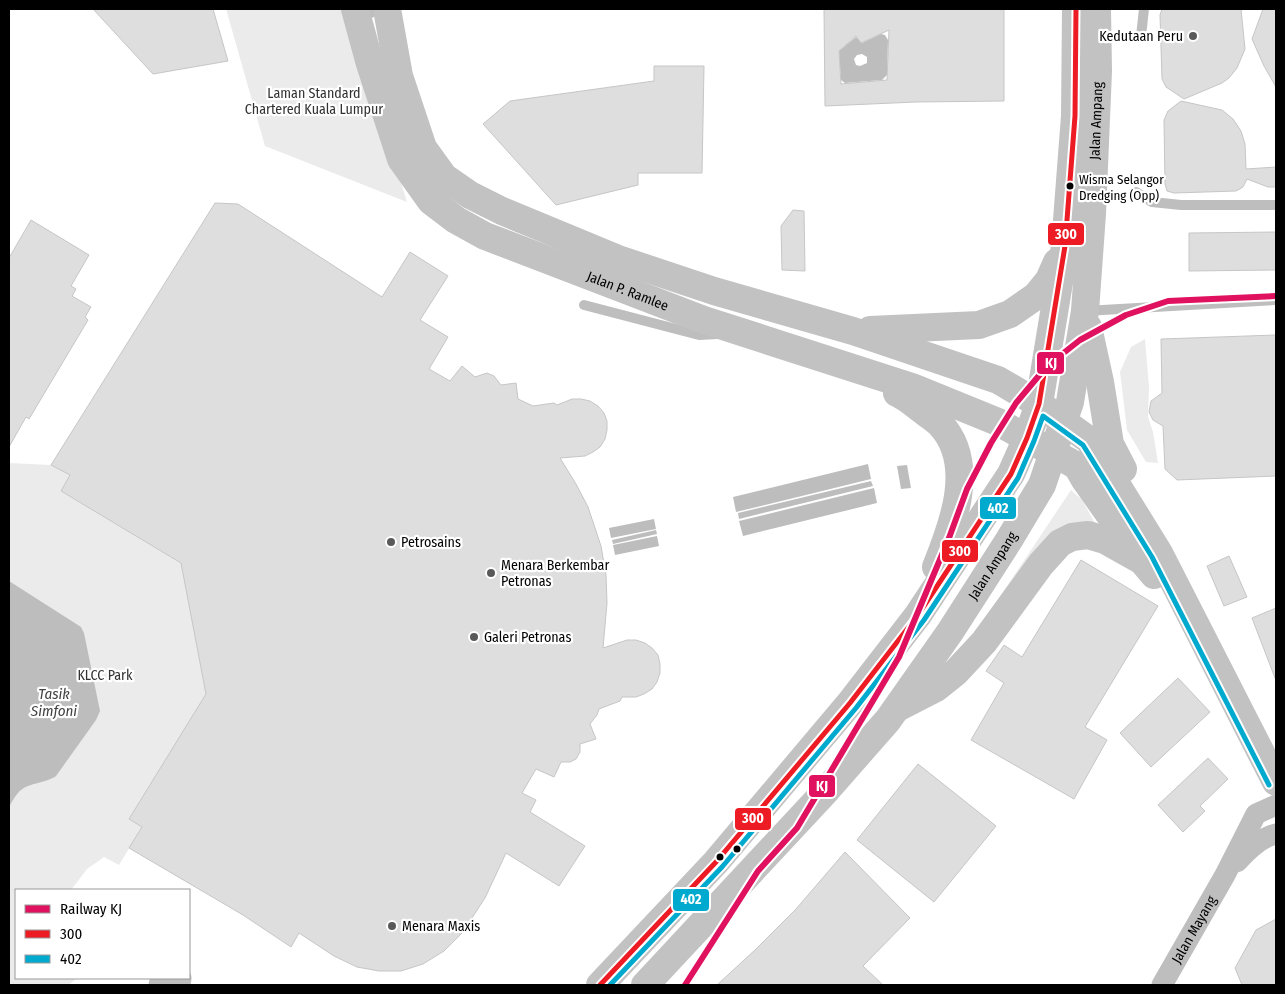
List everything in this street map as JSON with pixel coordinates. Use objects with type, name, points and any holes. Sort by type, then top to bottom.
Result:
[{"type":"main road","name":"Jalan Ampang","points":[[600,985],[716,862],[850,703],[918,615],[1011,474],[1039,404],[1065,246],[1075,116],[1076,9]]},
{"type":"main road","name":"Jalan Ampang","points":[[645,985],[824,793],[896,708],[950,632],[1042,485],[1065,422],[1074,387],[1085,311],[1092,214],[1098,81],[1097,9]]},
{"type":"main road","name":"Jalan P. Ramlee","points":[[371,10],[399,76],[423,148],[444,177],[470,195],[502,211],[618,259],[714,291],[853,331],[998,380],[1039,404],[1089,440],[1151,557]]},
{"type":"main road","name":"Jalan P. Ramlee","points":[[371,10],[370,64],[401,158],[431,201],[456,220],[485,236],[704,320],[912,387],[998,422],[1077,466],[1084,480],[1151,557]]},
{"type":"main road","points":[[853,331],[978,326],[1010,314],[1036,296],[1049,280],[1065,246]]},
{"type":"main road","points":[[1085,311],[1100,382],[1110,444],[1134,489],[1151,557],[1167,590],[1204,640],[1273,766]]},
{"type":"main road","points":[[823,358],[901,395],[941,424],[951,440],[960,474],[956,508],[947,540],[918,615]]},
{"type":"main road","points":[[896,708],[936,688],[956,672],[984,642],[1041,564],[1060,543],[1072,538],[1088,535],[1151,557]]},
{"type":"street","name":"Jalan Mayang","points":[[1162,985],[1225,875],[1256,814],[1276,805]]},
{"type":"street","name":"Jalan Mayang","points":[[1225,875],[1246,853],[1266,838],[1276,834]]},
{"type":"lane","points":[[1141,36],[1144,9]]},
{"type":"lane","points":[[1136,192],[1152,202],[1181,205],[1276,205]]},
{"type":"lane","points":[[1085,311],[1276,300]]},
{"type":"lane","points":[[584,305],[699,335],[740,332]]},
{"type":"green space","name":"Laman Standard Chartered Kuala Lumpur","points":[[226,9],[348,9],[407,202],[265,146]]},
{"type":"green space","points":[[1145,339],[1149,387],[1148,417],[1153,432],[1158,463],[1146,462],[1127,430],[1120,372],[1131,347]]},
{"type":"green space","name":"KLCC Park","points":[[9,463],[51,465],[70,475],[61,491],[181,563],[206,694],[142,827],[119,865],[104,857],[87,869],[72,889],[15,889],[15,979],[76,979],[68,985],[9,985]]},
{"type":"green space","points":[[1071,490],[1082,500],[1096,525],[971,640]]},
{"type":"water","points":[[881,34],[885,35],[888,40],[887,75],[882,80],[845,83],[841,80],[839,51],[856,37],[862,43]],"holes":[[[862,54],[867,57],[867,63],[860,66],[856,65],[854,59],[857,55]]]},
{"type":"water","points":[[868,464],[871,479],[736,512],[733,497]]},
{"type":"water","points":[[907,465],[911,488],[901,489],[897,466]]},
{"type":"water","points":[[871,481],[873,486],[739,519],[738,513]]},
{"type":"water","points":[[874,488],[877,503],[743,536],[739,521]]},
{"type":"water","points":[[654,519],[656,529],[611,538],[609,528]]},
{"type":"water","points":[[656,530],[657,534],[613,544],[612,540]]},
{"type":"water","points":[[657,536],[659,546],[615,555],[613,545]]},
{"type":"water","name":"Tasik Simfoni","points":[[9,581],[81,627],[84,633],[100,711],[96,720],[56,776],[22,789],[15,796],[9,807]]},
{"type":"building","points":[[93,9],[213,9],[228,61],[153,74]]},
{"type":"building","points":[[824,9],[1004,9],[1004,101],[825,106]],"holes":[[[889,30],[887,80],[841,84],[839,51],[856,36],[861,43]]]},
{"type":"building","points":[[1162,9],[1241,9],[1245,49],[1237,68],[1229,78],[1222,83],[1184,99],[1166,87],[1162,79],[1160,15]]},
{"type":"building","points":[[1263,9],[1276,9],[1276,87],[1252,39]]},
{"type":"building","points":[[654,66],[704,66],[702,173],[638,173],[638,185],[556,205],[483,124],[510,101],[654,81]]},
{"type":"building","points":[[1181,101],[1222,110],[1233,119],[1241,131],[1245,144],[1246,169],[1276,167],[1276,187],[1268,187],[1247,179],[1243,187],[1236,191],[1174,193],[1167,191],[1165,184],[1164,120],[1168,111]]},
{"type":"building","points":[[215,203],[238,204],[382,297],[410,252],[448,276],[420,320],[448,337],[429,369],[450,381],[462,366],[475,377],[487,373],[494,376],[501,385],[516,383],[518,399],[533,406],[554,403],[557,405],[572,399],[590,401],[604,413],[607,421],[605,439],[600,447],[585,456],[560,458],[588,507],[601,546],[606,575],[607,603],[603,648],[627,640],[645,643],[658,655],[660,673],[657,682],[652,689],[644,694],[636,697],[622,697],[620,701],[599,709],[590,724],[596,739],[580,744],[580,752],[576,759],[570,762],[561,762],[554,777],[536,769],[522,793],[536,800],[530,812],[585,846],[559,886],[506,853],[485,898],[462,933],[444,951],[423,964],[401,971],[379,971],[357,967],[334,956],[299,933],[291,947],[243,915],[129,848],[142,827],[129,819],[206,694],[181,563],[61,491],[70,475],[51,465]]},
{"type":"building","points":[[793,210],[804,211],[805,271],[782,270],[781,226]]},
{"type":"building","points":[[31,220],[89,255],[71,286],[76,289],[72,296],[91,307],[85,317],[88,320],[29,419],[26,417],[9,447],[9,258]]},
{"type":"building","points":[[1276,232],[1276,270],[1189,271],[1189,233]]},
{"type":"building","points":[[1276,335],[1276,476],[1177,480],[1165,469],[1163,426],[1153,420],[1149,412],[1151,401],[1162,393],[1161,339]]},
{"type":"building","points":[[1229,556],[1247,597],[1224,606],[1207,566]]},
{"type":"building","points":[[1081,560],[1158,606],[1085,727],[1107,740],[1074,799],[971,740],[1004,683],[986,671],[1004,645],[1022,657]]},
{"type":"building","points":[[1276,608],[1276,678],[1275,678],[1252,618]]},
{"type":"building","points":[[1178,678],[1210,712],[1151,767],[1120,733]]},
{"type":"building","points":[[1208,758],[1228,779],[1200,806],[1205,811],[1183,832],[1158,805]]},
{"type":"building","points":[[918,764],[996,826],[934,902],[857,840]]},
{"type":"building","points":[[845,852],[910,918],[863,966],[883,985],[717,985],[796,909]]},
{"type":"building","points":[[1276,919],[1276,985],[1242,985],[1235,968],[1256,930]]},
{"type":"rail line","name":"KJ","points":[[685,985],[758,871],[797,828],[899,657],[949,538],[967,489],[991,443],[1016,403],[1047,366],[1080,340],[1126,315],[1168,301],[1276,296]]},
{"type":"transit line","name":"300","points":[[600,985],[716,862],[850,703],[918,615],[1011,474],[1039,404],[1065,246],[1075,116],[1076,9]]},
{"type":"transit line","name":"402","points":[[610,985],[722,867],[856,708],[924,620],[1018,478],[1043,416],[1083,445],[1152,557],[1269,785]]},
{"type":"place","name":"Kedutaan Peru","points":[[1193,36]]},
{"type":"place","name":"Wisma Selangor Dredging (Opp)","points":[[1070,186]]},
{"type":"place","name":"Petrosains","points":[[391,542]]},
{"type":"place","name":"Menara Berkembar Petronas","points":[[491,573]]},
{"type":"place","name":"Galeri Petronas","points":[[474,637]]},
{"type":"place","name":"Menara Maxis","points":[[392,926]]}]
